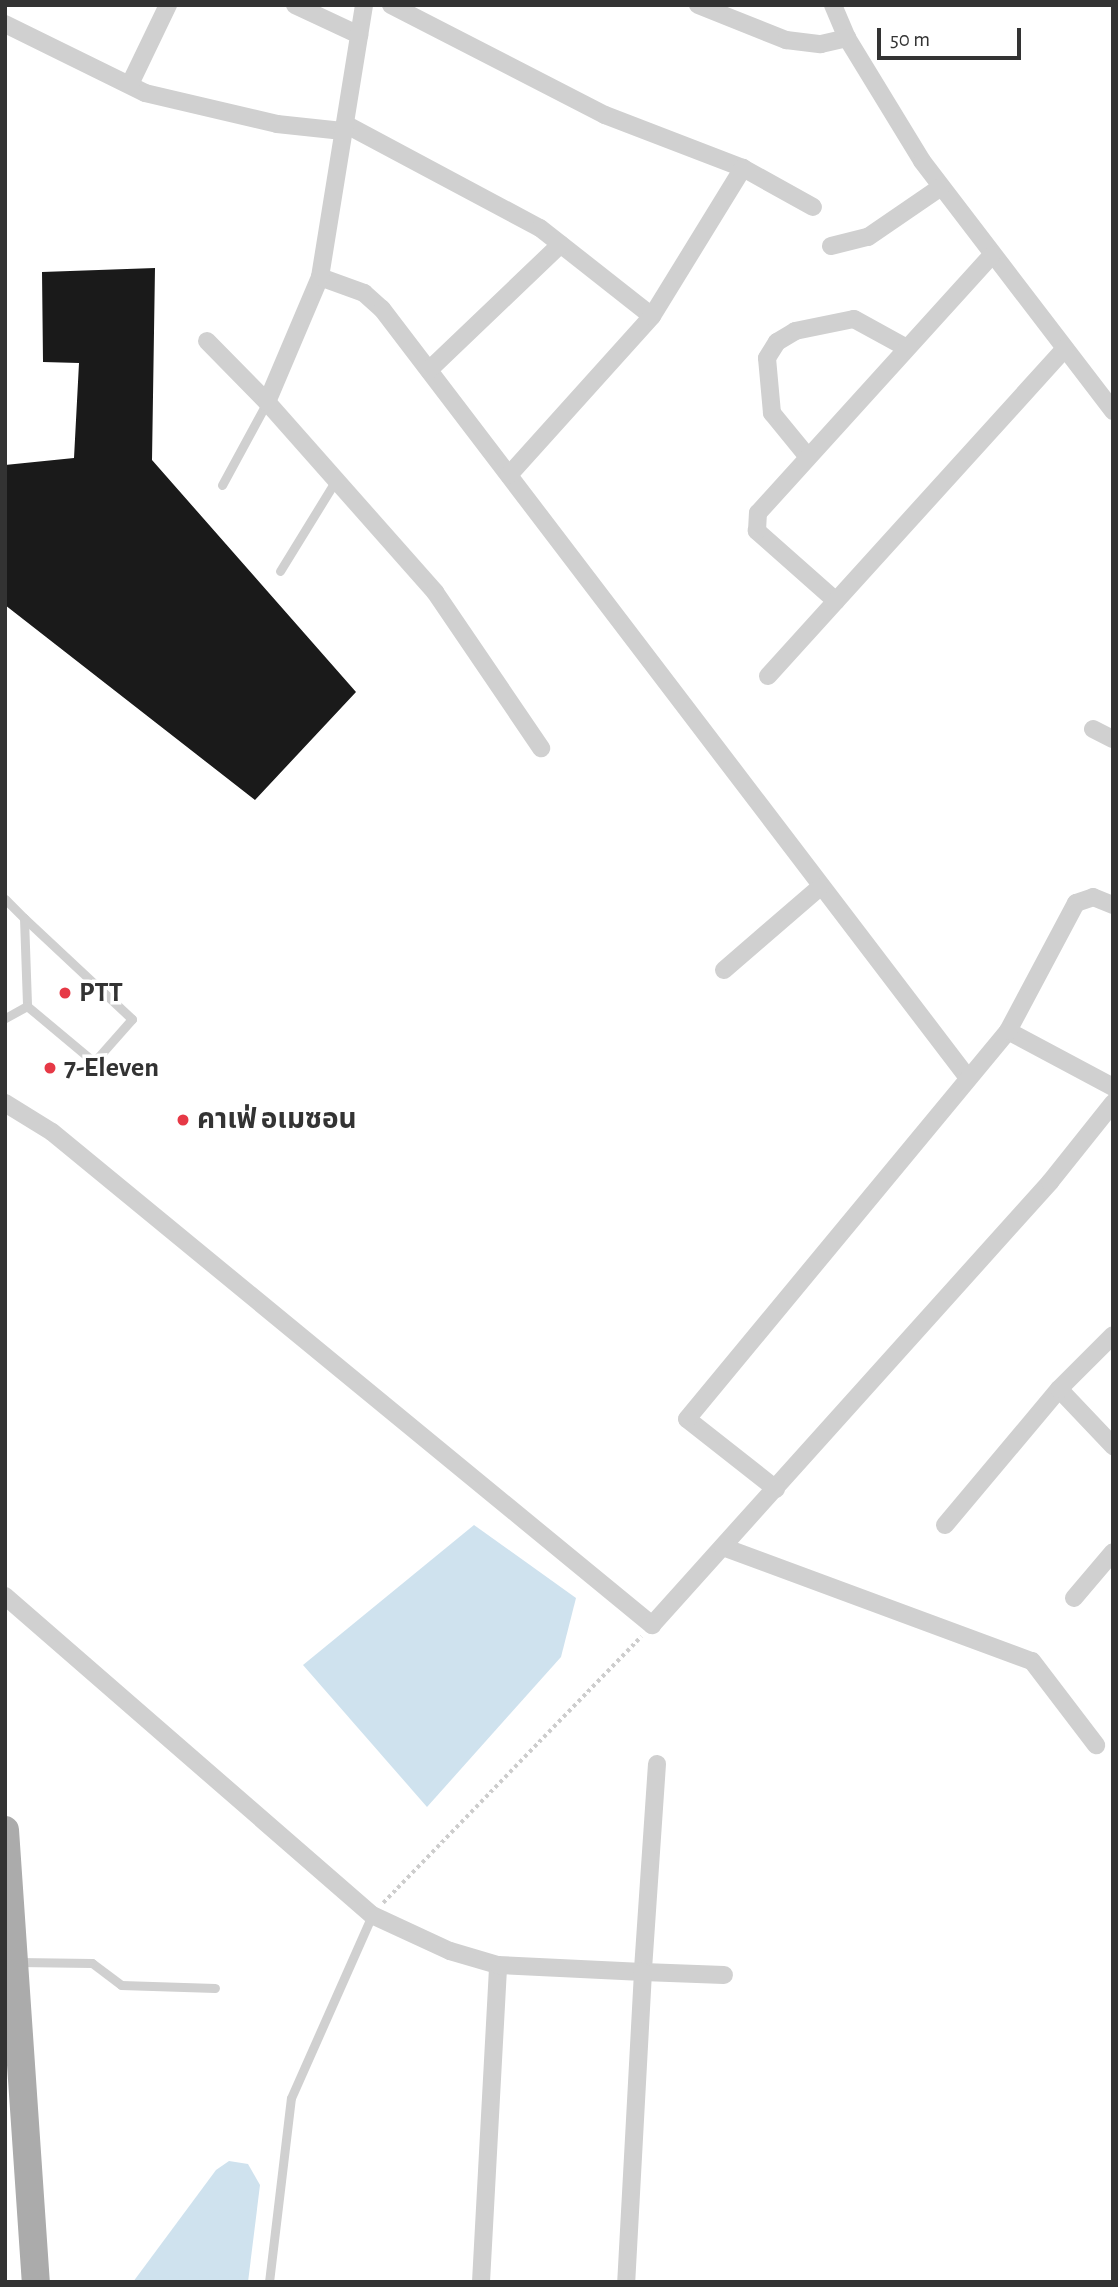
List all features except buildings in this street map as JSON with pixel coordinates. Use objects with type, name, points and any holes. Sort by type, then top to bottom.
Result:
[{"type":"main road","points":[[5,1830],[36,2282]]},
{"type":"street","points":[[130,84],[168,5]]},
{"type":"street","points":[[295,5],[359,35]]},
{"type":"street","points":[[267,402],[320,277],[363,5]]},
{"type":"street","points":[[391,5],[605,115],[743,167],[813,207]]},
{"type":"street","points":[[698,5],[786,40],[821,44],[847,38]]},
{"type":"street","points":[[833,5],[847,38],[941,187],[1113,411]]},
{"type":"street","points":[[5,24],[145,93],[277,124],[344,128],[541,228],[652,316]]},
{"type":"street","points":[[509,475],[652,316],[743,167]]},
{"type":"street","points":[[831,246],[867,237],[941,187]]},
{"type":"street","points":[[429,370],[561,244]]},
{"type":"street","points":[[836,601],[757,531],[758,513],[992,255]]},
{"type":"street","points":[[320,277],[364,293],[429,370],[968,1078]]},
{"type":"street","points":[[808,457],[772,413],[767,358],[777,342],[795,331],[854,319],[907,348]]},
{"type":"street","points":[[207,341],[267,402],[435,592],[541,748]]},
{"type":"street","points":[[768,676],[1064,349]]},
{"type":"street","points":[[1093,729],[1113,739]]},
{"type":"street","points":[[723,970],[820,887]]},
{"type":"street","points":[[776,1489],[687,1419],[1008,1031],[1076,903],[1093,897],[1113,905]]},
{"type":"street","points":[[1008,1031],[1113,1087]]},
{"type":"street","points":[[5,1103],[52,1132],[652,1625],[731,1550],[776,1489],[1051,1182],[1113,1103]]},
{"type":"street","points":[[945,1525],[1059,1389],[1113,1335]]},
{"type":"street","points":[[1059,1389],[1113,1446]]},
{"type":"street","points":[[731,1550],[1028,1658],[1096,1745]]},
{"type":"street","points":[[1074,1598],[1113,1552]]},
{"type":"street","points":[[5,1595],[372,1914],[450,1951],[498,1965],[724,1975]]},
{"type":"street","points":[[626,2282],[657,1764]]},
{"type":"street","points":[[481,2282],[498,1965]]},
{"type":"lane","points":[[222,485],[267,402]]},
{"type":"lane","points":[[280,571],[336,480]]},
{"type":"lane","points":[[5,899],[132,1019],[94,1062],[27,1006],[24,918]]},
{"type":"lane","points":[[5,1018],[27,1006]]},
{"type":"lane","points":[[269,2282],[291,2098],[372,1914]]},
{"type":"lane","points":[[14,1962],[92,1963],[121,1985],[215,1988]]},
{"type":"path","points":[[372,1914],[652,1625]]},
{"type":"water","points":[[474,1525],[576,1598],[561,1657],[427,1807],[303,1665]]},
{"type":"water","points":[[229,2161],[248,2164],[260,2185],[248,2282],[133,2282],[216,2170]]},
{"type":"place","name":"PTT","points":[[65,993]]},
{"type":"place","name":"7-Eleven","points":[[50,1068]]},
{"type":"place","name":"คาเฟ่ อเมซอน","points":[[183,1120]]}]
